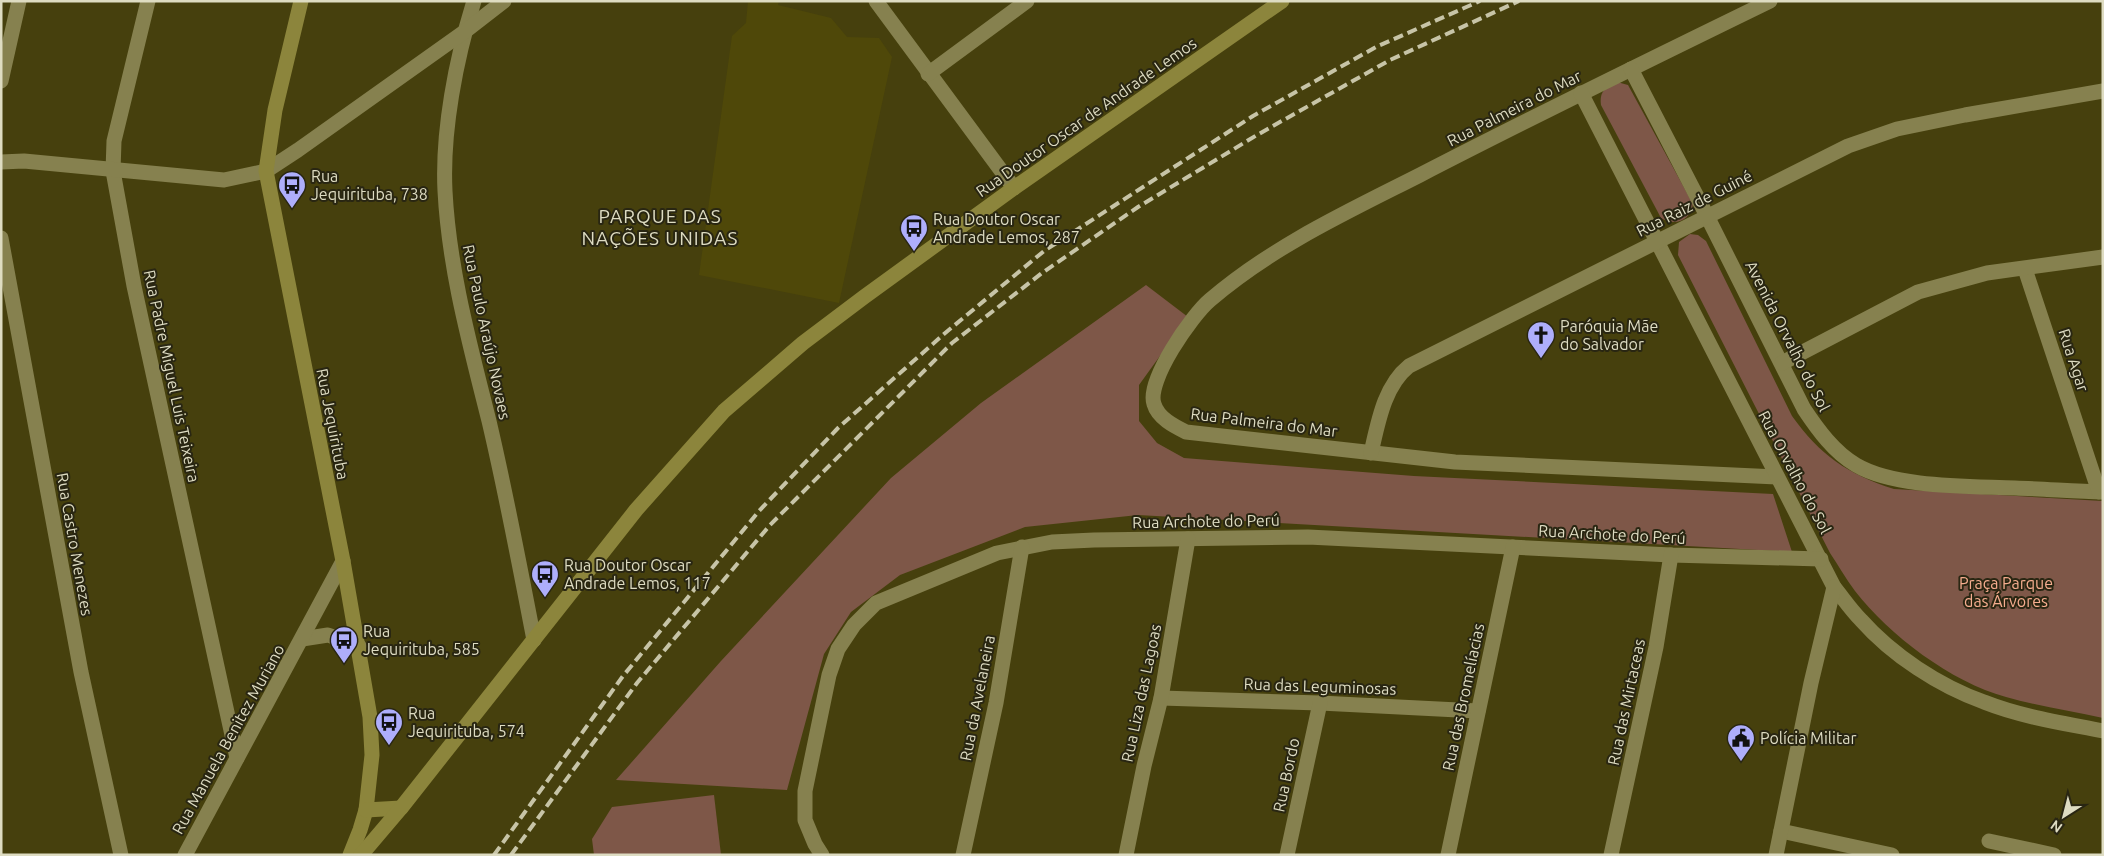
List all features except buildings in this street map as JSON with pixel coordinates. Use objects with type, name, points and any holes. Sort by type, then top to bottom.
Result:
[{"type":"street","points":[[1,81],[19,1]]},
{"type":"street","name":"Rua Padre Miguel Luis Teixeira","points":[[148,1],[114,142],[112,171],[136,296],[237,758]]},
{"type":"street","name":"Rua Jequirituba","points":[[301,1],[275,110],[266,171],[343,562],[370,717],[371,746],[366,810],[350,855]]},
{"type":"street","name":"Rua Paulo Araújo Novaes","points":[[474,1],[464,32],[445,141],[445,190],[448,228],[456,284],[490,427],[534,640]]},
{"type":"street","points":[[1,162],[24,161],[112,171],[224,180],[266,171],[464,32],[504,1]]},
{"type":"street","points":[[876,1],[928,74],[1014,188]]},
{"type":"street","points":[[928,74],[1027,1]]},
{"type":"street","name":"Rua Doutor Oscar de Andrade Lemos","points":[[361,855],[401,808],[636,510],[724,411],[803,343],[1014,188],[1282,1]]},
{"type":"street","name":"Rua Palmeira do Mar","points":[[1770,1],[1581,93],[1293,240],[1208,301],[1193,318],[1172,349],[1156,380],[1153,403],[1158,412],[1173,425],[1186,432],[1455,462],[1777,477]]},
{"type":"street","name":"Avenida Orvalho do Sol","points":[[1631,69],[1804,409],[1818,431],[1856,465],[1883,475],[1956,485],[2101,492]]},
{"type":"street","name":"Rua Raiz de Guiné","points":[[1371,453],[1380,415],[1388,394],[1400,373],[1409,366],[1848,146],[1897,129],[2103,91]]},
{"type":"street","name":"Rua Orvalho do Sol","points":[[1581,93],[1834,587],[1860,620],[1881,640],[1914,665],[1950,687],[1983,702],[2014,712],[2103,731]]},
{"type":"street","name":"Rua Castro Menezes","points":[[1,238],[81,672],[121,855]]},
{"type":"street","points":[[1782,363],[1918,292],[1987,273],[2103,257]]},
{"type":"street","name":"Rua Agar","points":[[2025,269],[2101,492]]},
{"type":"street","name":"Rua Archote do Perú","points":[[822,855],[805,820],[805,791],[829,675],[838,649],[854,625],[876,602],[998,553],[1052,542],[1308,537],[1671,555],[1821,559]]},
{"type":"street","name":"Rua Liza das Lagoas","points":[[1126,855],[1144,766],[1161,698],[1188,539]]},
{"type":"street","name":"Rua da Avelaneira","points":[[963,855],[996,702],[1022,547]]},
{"type":"street","name":"Rua das Bromelíacias","points":[[1448,855],[1513,547]]},
{"type":"street","name":"Rua das Mirtaceas","points":[[1611,855],[1656,647],[1671,555]]},
{"type":"street","name":"Rua Manuela Benitez Muriano","points":[[185,855],[343,562]]},
{"type":"street","points":[[1776,855],[1834,587]]},
{"type":"street","name":"Rua Manuela Benitez Muriano","points":[[302,639],[328,636],[359,646]]},
{"type":"street","name":"Rua das Leguminosas","points":[[1161,698],[1320,703],[1478,711]]},
{"type":"street","name":"Rua Bordo","points":[[1286,855],[1320,703]]},
{"type":"street","points":[[366,810],[401,808]]},
{"type":"street","points":[[1781,831],[1892,855]]},
{"type":"street","points":[[1989,841],[2054,855]]},
{"type":"shaded area","points":[[748,1],[779,1],[778,5],[831,18],[847,37],[879,38],[892,57],[839,303],[699,275],[732,36],[746,23]]},
{"type":"green space","points":[[1617,82],[1628,85],[1693,204],[1692,210],[1686,218],[1672,222],[1661,218],[1601,105],[1601,96],[1604,90]]},
{"type":"green space","name":"Praça Parque das Árvores","points":[[1690,234],[1698,235],[1706,241],[1792,416],[1813,442],[1848,470],[1894,489],[2103,501],[2103,718],[2042,706],[1985,690],[1964,680],[1923,655],[1903,640],[1869,608],[1830,553],[1678,255],[1679,242]]},
{"type":"green space","points":[[1146,285],[1188,317],[1139,385],[1139,421],[1157,443],[1184,458],[1414,476],[1773,494],[1792,552],[1138,515],[1025,527],[900,575],[851,612],[824,654],[787,790],[616,780],[721,661],[891,478],[981,403]]},
{"type":"green space","points":[[714,795],[721,855],[594,855],[592,839],[612,807]]},
{"type":"railway","points":[[494,855],[623,676],[759,511],[838,428],[944,334],[1044,251],[1253,116],[1376,47],[1480,1]]},
{"type":"railway","points":[[511,855],[637,683],[770,525],[952,343],[1042,273],[1138,207],[1257,135],[1390,60],[1519,1]]},
{"type":"place","name":"Rua Jequirituba, 738","points":[[292,209]]},
{"type":"place","name":"Rua Doutor Oscar Andrade Lemos, 287","points":[[914,252]]},
{"type":"place","name":"Paróquia Mãe do Salvador","points":[[1541,359]]},
{"type":"place","name":"Rua Doutor Oscar Andrade Lemos, 117","points":[[545,598]]},
{"type":"place","name":"Rua Jequirituba, 585","points":[[344,664]]},
{"type":"place","name":"Rua Jequirituba, 574","points":[[389,746]]},
{"type":"place","name":"Polícia Militar","points":[[1741,762]]},
{"type":"district","name":"PARQUE DAS NAÇÕES UNIDAS","points":[[660,227]]}]
